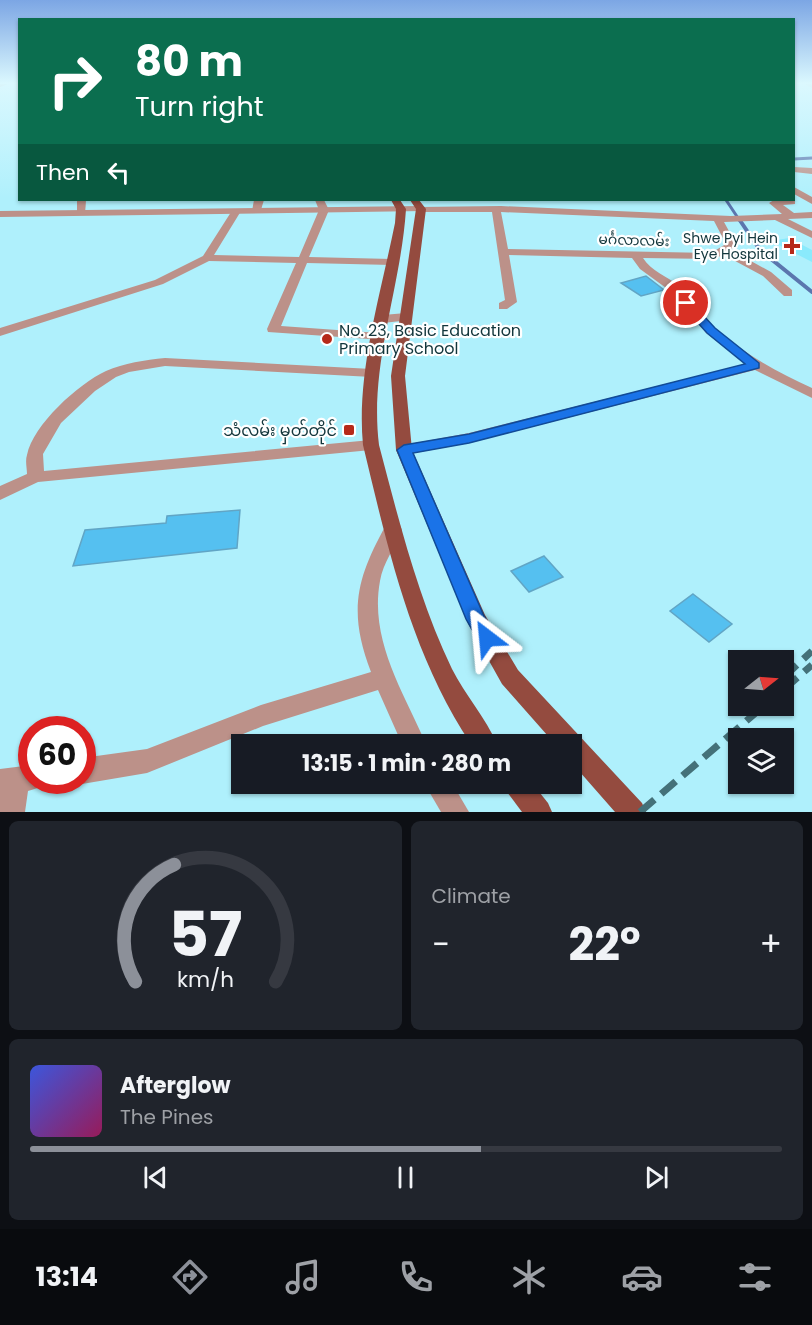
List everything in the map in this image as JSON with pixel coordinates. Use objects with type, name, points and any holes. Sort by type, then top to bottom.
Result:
[{"type":"main road","points":[[399,204],[392,266],[372,373],[369,427],[371,445],[393,530],[421,623],[467,721],[477,734]]},
{"type":"main road","points":[[418,204],[398,376],[404,450],[476,619],[510,677],[562,734]]},
{"type":"main road","points":[[392,266],[412,270]]},
{"type":"main road","points":[[582,756],[633,812]]},
{"type":"main road","points":[[525,794],[539,812]]},
{"type":"street","points":[[795,170],[812,171]]},
{"type":"street","points":[[795,191],[812,201]]},
{"type":"street","points":[[81,201],[82,213]]},
{"type":"street","points":[[257,211],[259,201]]},
{"type":"street","points":[[792,202],[774,203],[792,216]]},
{"type":"street","points":[[0,214],[257,211],[322,205],[418,204],[731,219],[812,215]]},
{"type":"street","points":[[322,205],[302,262],[272,328],[274,331],[379,337]]},
{"type":"street","points":[[496,209],[511,302],[503,306]]},
{"type":"street","points":[[207,258],[236,211]]},
{"type":"street","points":[[717,218],[731,244],[724,251],[767,274],[788,292]]},
{"type":"street","points":[[777,218],[812,235]]},
{"type":"street","name":"မင်္ဂလာလမ်း","points":[[503,252],[699,257],[724,251]]},
{"type":"street","points":[[636,255],[648,272],[677,291],[697,317],[754,366],[812,394]]},
{"type":"street","points":[[0,332],[159,282],[207,258],[392,266]]},
{"type":"street","points":[[383,319],[406,316]]},
{"type":"street","points":[[36,477],[34,455],[50,426],[80,396],[109,375],[120,371],[165,362],[372,373]]},
{"type":"street","points":[[404,450],[469,438],[754,366]]},
{"type":"street","points":[[0,494],[12,486],[36,477],[371,445]]},
{"type":"street","points":[[393,530],[370,581],[369,629],[383,678],[409,734]]},
{"type":"street","points":[[96,769],[147,761],[261,716],[383,678]]},
{"type":"street","points":[[12,812],[16,780]]},
{"type":"street","points":[[444,794],[456,812]]},
{"type":"shaded area","name":"Shwe Pyi Hein Eye Hospital","points":[[789,238],[812,250],[812,262],[771,241]]},
{"type":"building","points":[[646,276],[664,290],[641,296],[621,283]]},
{"type":"building","points":[[240,510],[237,548],[73,566],[85,530],[166,523],[167,516]]},
{"type":"building","points":[[544,556],[563,577],[529,592],[511,571]]},
{"type":"building","points":[[693,594],[732,624],[709,642],[670,611]]},
{"type":"waterway","points":[[795,159],[812,158]]},
{"type":"waterway","points":[[727,201],[740,221]]},
{"type":"waterway","points":[[739,219],[760,250],[812,292]]},
{"type":"railway","points":[[794,668],[812,651]]},
{"type":"railway","points":[[794,681],[812,665]]},
{"type":"railway","points":[[640,812],[752,716]]},
{"type":"place","name":"Shwe Pyi Hein Eye Hospital","points":[[792,246]]},
{"type":"place","name":"No. 23, Basic Education Primary School","points":[[327,339]]},
{"type":"place","name":"သံလမ်း မှတ်တိုင်","points":[[349,430]]},
{"type":"route","points":[[487,638],[476,619],[404,450],[469,438],[754,366],[711,330],[686,303]]}]
